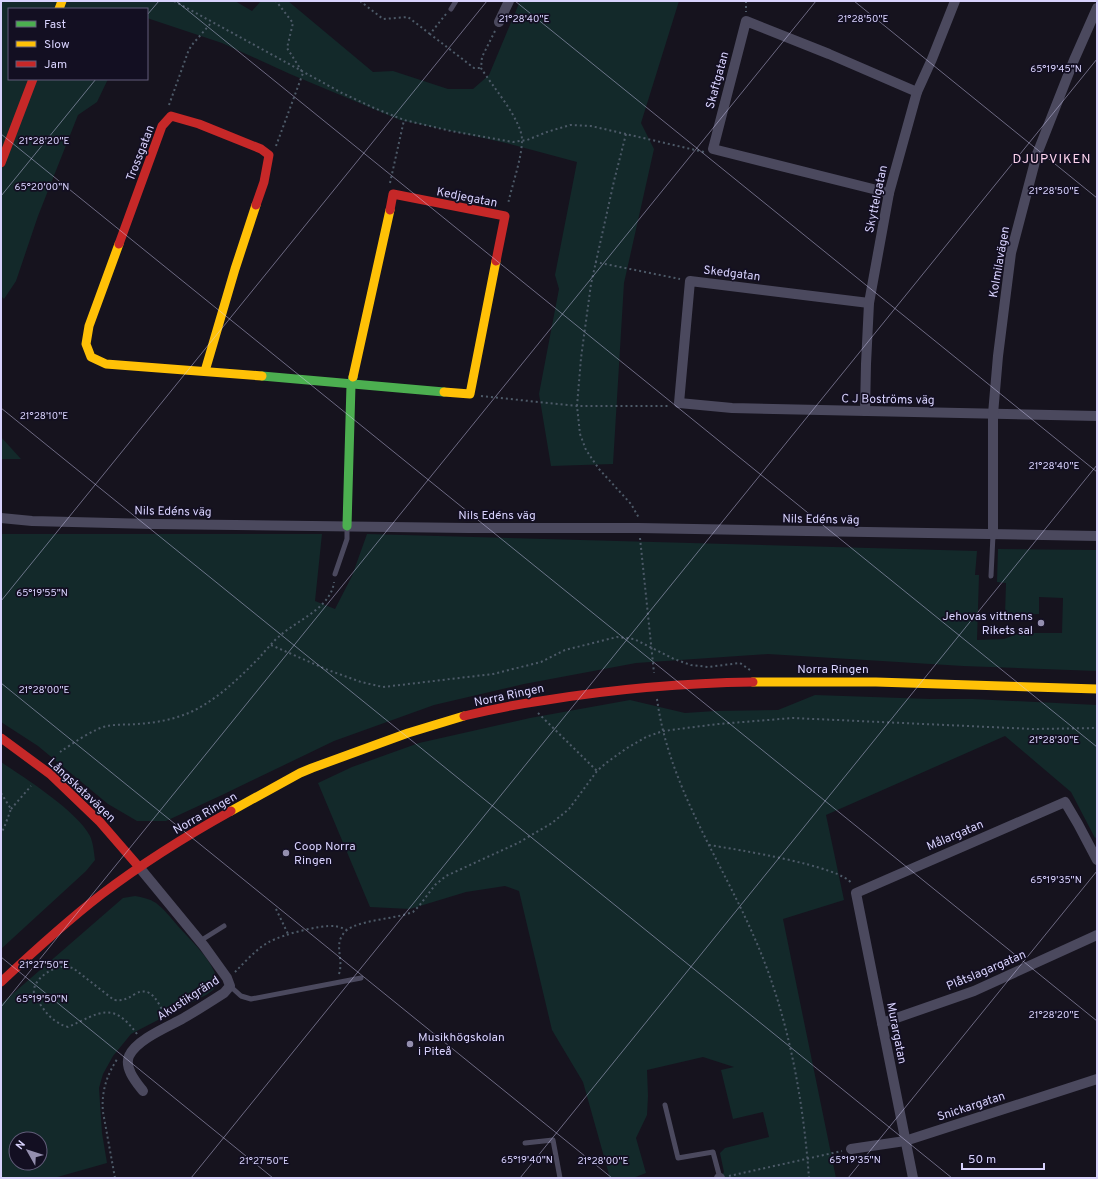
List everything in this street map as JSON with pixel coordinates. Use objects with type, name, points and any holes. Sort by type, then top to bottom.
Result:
[{"type":"street","points":[[500,22],[508,1]]},
{"type":"street","name":"Skyttelgatan","points":[[865,411],[869,303],[889,192],[917,92],[955,1]]},
{"type":"street","name":"Kolmilavägen","points":[[993,535],[993,414],[998,356],[1011,254],[1037,154],[1074,60],[1097,8]]},
{"type":"street","name":"Skaftgatan","points":[[713,149],[746,21],[829,54],[917,92]]},
{"type":"street","points":[[1,163],[33,80]]},
{"type":"street","points":[[172,116],[199,124],[254,146],[269,155],[264,182],[234,269],[205,371]]},
{"type":"street","name":"Trossgatan","points":[[172,116],[162,126],[89,326],[86,344],[91,357],[106,364],[205,371],[351,385]]},
{"type":"street","points":[[713,149],[889,192]]},
{"type":"street","points":[[347,526],[351,385],[393,194]]},
{"type":"street","name":"Kedjegatan","points":[[393,194],[505,216],[470,394]]},
{"type":"street","name":"Skedgatan","points":[[679,404],[690,281],[869,303]]},
{"type":"street","points":[[351,385],[470,394]]},
{"type":"street","name":"C J Boströms väg","points":[[679,404],[732,408],[1097,416]]},
{"type":"street","name":"Nils Edéns väg","points":[[1,518],[32,521],[152,524],[639,528],[1097,536]]},
{"type":"street","name":"Norra Ringen","points":[[1,982],[53,934],[116,883],[162,852],[219,818],[301,773],[402,734],[506,706],[563,697],[647,687],[761,681],[860,681],[1097,689]]},
{"type":"street","name":"Långskatavägen","points":[[1,738],[50,774],[115,837],[139,867]]},
{"type":"street","name":"Målargatan","points":[[856,893],[1065,802],[1097,860]]},
{"type":"street","name":"Akustikgränd","points":[[139,867],[221,968],[230,986],[224,994],[150,1037],[137,1046],[132,1052],[129,1057],[130,1071],[134,1081],[143,1091]]},
{"type":"street","name":"Murargatan","points":[[856,893],[913,1178]]},
{"type":"street","name":"Plåtslagargatan","points":[[882,1023],[974,990],[1097,935]]},
{"type":"street","name":"Snickargatan","points":[[851,1149],[905,1141],[1097,1079]]},
{"type":"lane","points":[[451,9],[456,1]]},
{"type":"lane","points":[[335,574],[347,540],[347,526]]},
{"type":"lane","points":[[991,576],[993,535]]},
{"type":"lane","points":[[200,941],[224,926]]},
{"type":"lane","points":[[230,986],[241,996],[251,999],[361,978]]},
{"type":"lane","points":[[665,1105],[678,1158],[713,1152],[720,1178]]},
{"type":"lane","points":[[525,1143],[553,1140],[560,1178]]},
{"type":"path","points":[[174,1],[303,73],[374,108],[404,120],[513,142],[522,141],[562,127],[578,124],[703,153],[713,149]]},
{"type":"path","points":[[276,1],[293,24],[288,48],[303,73]]},
{"type":"path","points":[[360,1],[383,19],[408,17],[474,68],[481,68]]},
{"type":"path","points":[[430,34],[451,9]]},
{"type":"path","points":[[172,116],[169,110],[170,104],[188,52],[191,46],[212,22]]},
{"type":"path","points":[[500,22],[482,57],[481,68],[497,90],[520,129],[522,141],[520,157],[505,216]]},
{"type":"path","points":[[269,155],[279,140],[303,73]]},
{"type":"path","points":[[393,194],[390,179],[404,120]]},
{"type":"path","points":[[626,134],[595,262],[581,358],[577,406],[578,425],[583,444],[599,468],[638,514],[654,673]]},
{"type":"path","points":[[595,262],[690,281]]},
{"type":"path","points":[[470,394],[577,406],[668,407],[679,404]]},
{"type":"path","points":[[60,752],[106,726],[153,723],[172,719],[193,711],[214,699],[235,681],[272,645],[281,634],[319,608],[333,590],[335,574]]},
{"type":"path","points":[[272,645],[328,670],[361,682],[383,687],[493,674],[541,662],[566,650],[618,637],[634,639],[691,665],[708,667],[740,663],[748,668],[761,681]]},
{"type":"path","points":[[657,699],[663,731],[677,778],[742,909],[756,940],[776,996],[797,1080],[808,1159],[809,1178]]},
{"type":"path","points":[[529,702],[597,771]]},
{"type":"path","points":[[333,983],[341,966],[339,945],[340,938],[347,930],[357,925],[413,912],[435,885],[446,876],[518,843],[540,831],[569,809],[597,771],[606,763],[626,748],[646,737],[663,731],[718,724],[793,718],[1033,729],[1097,728]]},
{"type":"path","points":[[1,833],[11,809],[31,786]]},
{"type":"path","points":[[1,793],[11,809]]},
{"type":"path","points":[[709,845],[776,857],[833,871],[851,881],[856,893]]},
{"type":"path","points":[[276,909],[288,934]]},
{"type":"path","points":[[139,1036],[128,1022],[119,1015],[109,1012],[101,1013],[68,1027],[58,1024],[49,1016],[39,1002],[34,993],[35,985],[40,978],[53,969],[68,966],[73,968],[100,991],[114,1000],[121,1001],[141,991],[147,991],[153,994],[167,1018]]},
{"type":"path","points":[[720,1178],[851,1149]]},
{"type":"green space","points":[[1,1],[235,1],[252,11],[261,1],[288,1],[373,72],[393,71],[448,89],[473,89],[489,75],[520,1],[679,1],[641,123],[654,149],[624,283],[613,464],[551,466],[539,394],[559,289],[555,275],[577,162],[506,143],[400,120],[290,74],[222,43],[148,18],[148,8],[8,8],[8,80],[108,80],[97,102],[78,115],[38,216],[16,281],[4,299],[1,296]]},
{"type":"green space","points":[[1,437],[21,459],[1,459]]},
{"type":"green space","points":[[1,534],[322,534],[315,601],[335,609],[352,576],[367,534],[977,551],[975,575],[979,575],[977,640],[1004,639],[1020,633],[1062,633],[1063,598],[1039,597],[1039,614],[1005,615],[1006,583],[997,582],[998,549],[1097,550],[1097,671],[963,666],[768,654],[636,663],[524,684],[434,705],[334,741],[166,821],[137,821],[108,804],[38,746],[1,722]]},
{"type":"green space","points":[[815,695],[973,699],[1097,705],[1097,837],[1095,838],[1071,792],[1005,736],[826,815],[844,900],[783,919],[836,1178],[720,1178],[724,1172],[720,1153],[725,1148],[769,1137],[763,1112],[733,1119],[721,1070],[734,1067],[703,1057],[647,1070],[647,1115],[636,1138],[646,1173],[633,1178],[610,1178],[583,1082],[552,1030],[519,891],[505,886],[466,892],[410,909],[370,907],[318,783],[352,767],[419,743],[530,718],[630,700],[685,713],[778,710]]},
{"type":"green space","points":[[1,762],[50,796],[74,816],[90,836],[93,844],[95,860],[86,871],[1,949]]},
{"type":"green space","points":[[135,896],[151,900],[159,905],[207,959],[216,975],[218,983],[213,990],[206,995],[131,1034],[113,1056],[103,1074],[99,1088],[102,1133],[107,1163],[54,1178],[1,1178],[1,1004],[123,898]]},
{"type":"traffic: fast","points":[[262,376],[444,392]]},
{"type":"traffic: fast","points":[[347,526],[351,385],[353,377]]},
{"type":"traffic: slow","points":[[59,8],[62,1]]},
{"type":"traffic: slow","points":[[205,371],[235,269],[256,205]]},
{"type":"traffic: slow","points":[[353,377],[390,210]]},
{"type":"traffic: slow","points":[[119,244],[89,326],[86,344],[91,357],[106,364],[262,376]]},
{"type":"traffic: slow","points":[[444,392],[470,394],[496,261]]},
{"type":"traffic: slow","points":[[753,682],[876,682],[1097,689]]},
{"type":"traffic: slow","points":[[231,811],[300,773],[312,768],[408,733],[464,716]]},
{"type":"traffic: jam","points":[[1,163],[33,80]]},
{"type":"traffic: jam","points":[[119,244],[162,126],[171,116],[199,124],[261,149],[269,155],[264,182],[256,205]]},
{"type":"traffic: jam","points":[[390,210],[393,194],[505,216],[496,261]]},
{"type":"traffic: jam","points":[[464,716],[516,705],[598,693],[675,685],[753,682]]},
{"type":"traffic: jam","points":[[1,738],[50,774],[100,822],[139,867]]},
{"type":"traffic: jam","points":[[1,982],[51,936],[102,894],[165,850],[231,811]]},
{"type":"place","name":"Jehovas vittnens Rikets sal","points":[[1041,623]]},
{"type":"place","name":"Coop Norra Ringen","points":[[286,853]]},
{"type":"place","name":"Musikhögskolan i Piteå","points":[[410,1044]]},
{"type":"district","name":"DJUPVIKEN","points":[[1052,158]]}]
